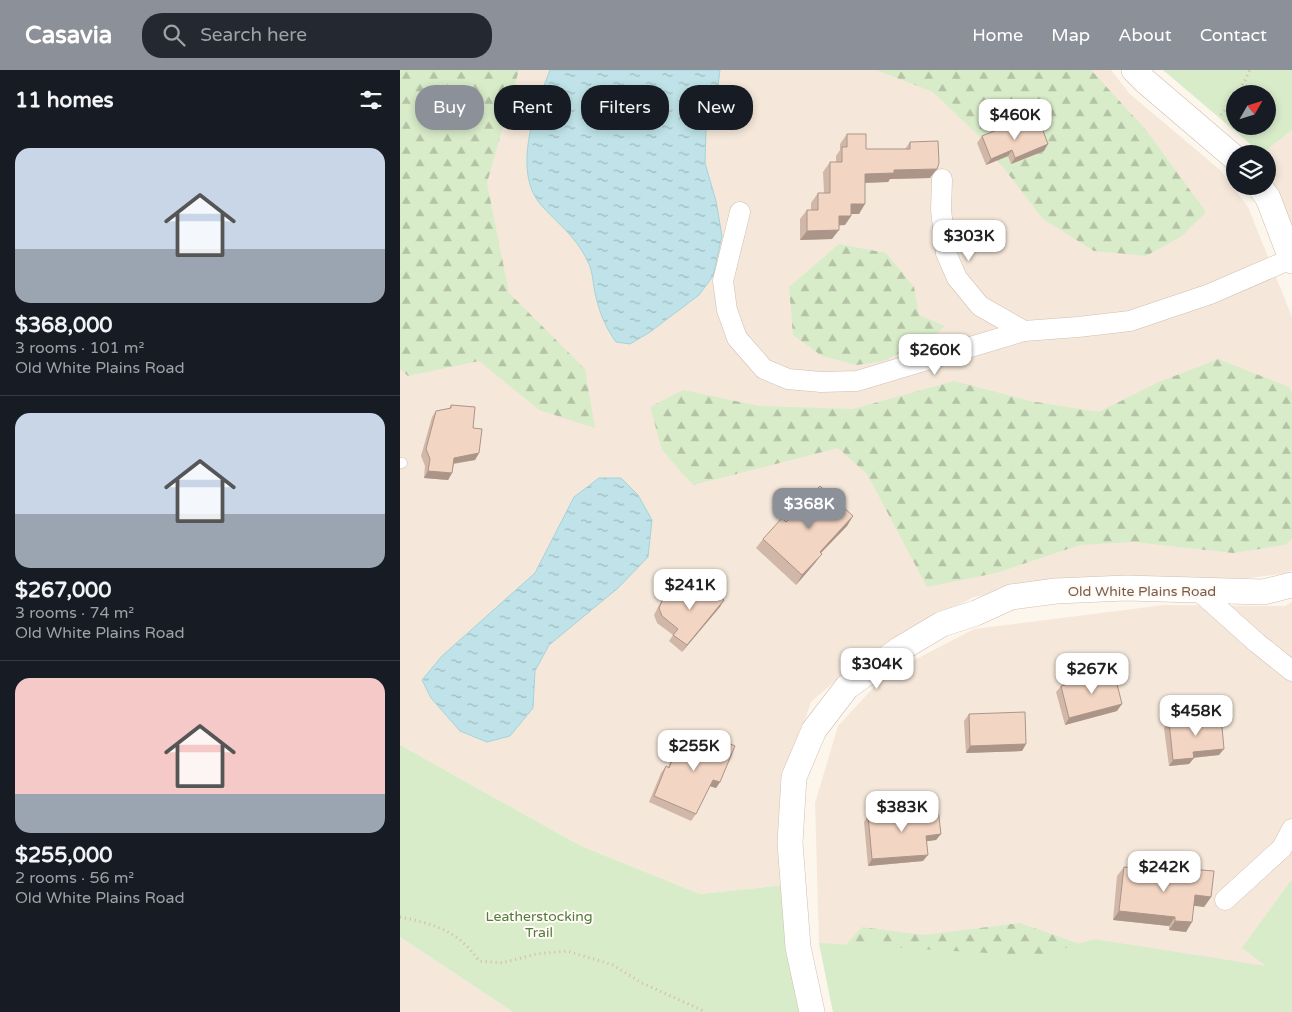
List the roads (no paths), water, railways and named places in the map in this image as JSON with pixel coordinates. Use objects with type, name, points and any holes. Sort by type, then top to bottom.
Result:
[{"type":"street","points":[[1134,70],[1144,81],[1226,150]]},
{"type":"street","points":[[942,179],[941,210],[946,254],[957,278],[980,306],[1024,331]]},
{"type":"street","points":[[740,212],[723,281],[727,310],[737,338],[764,369],[788,379],[822,382],[857,380],[1024,331],[1130,321],[1210,294],[1292,260],[1266,195]]},
{"type":"street","name":"Old White Plains Road","points":[[812,1012],[798,947],[790,844],[794,778],[814,730],[847,687],[900,650],[942,624],[976,613],[1012,597],[1056,591],[1126,588],[1200,592],[1263,592],[1292,585]]},
{"type":"street","points":[[1200,592],[1257,643],[1292,671]]},
{"type":"street","points":[[1225,900],[1282,848],[1292,830]]},
{"type":"water","points":[[550,70],[720,70],[718,85],[679,85],[679,130],[706,130],[705,163],[716,201],[722,236],[713,276],[699,295],[650,332],[630,344],[616,342],[612,337],[599,309],[592,275],[584,255],[567,232],[541,205],[532,191],[527,157],[531,130],[571,130],[571,85],[544,85]]},
{"type":"water","points":[[599,478],[621,478],[638,495],[652,520],[648,557],[618,588],[549,645],[535,671],[533,708],[510,736],[487,742],[460,731],[431,698],[422,680],[442,656],[535,573],[574,497]]},
{"type":"park label","name":"Leatherstocking Trail","points":[[539,924]]}]
